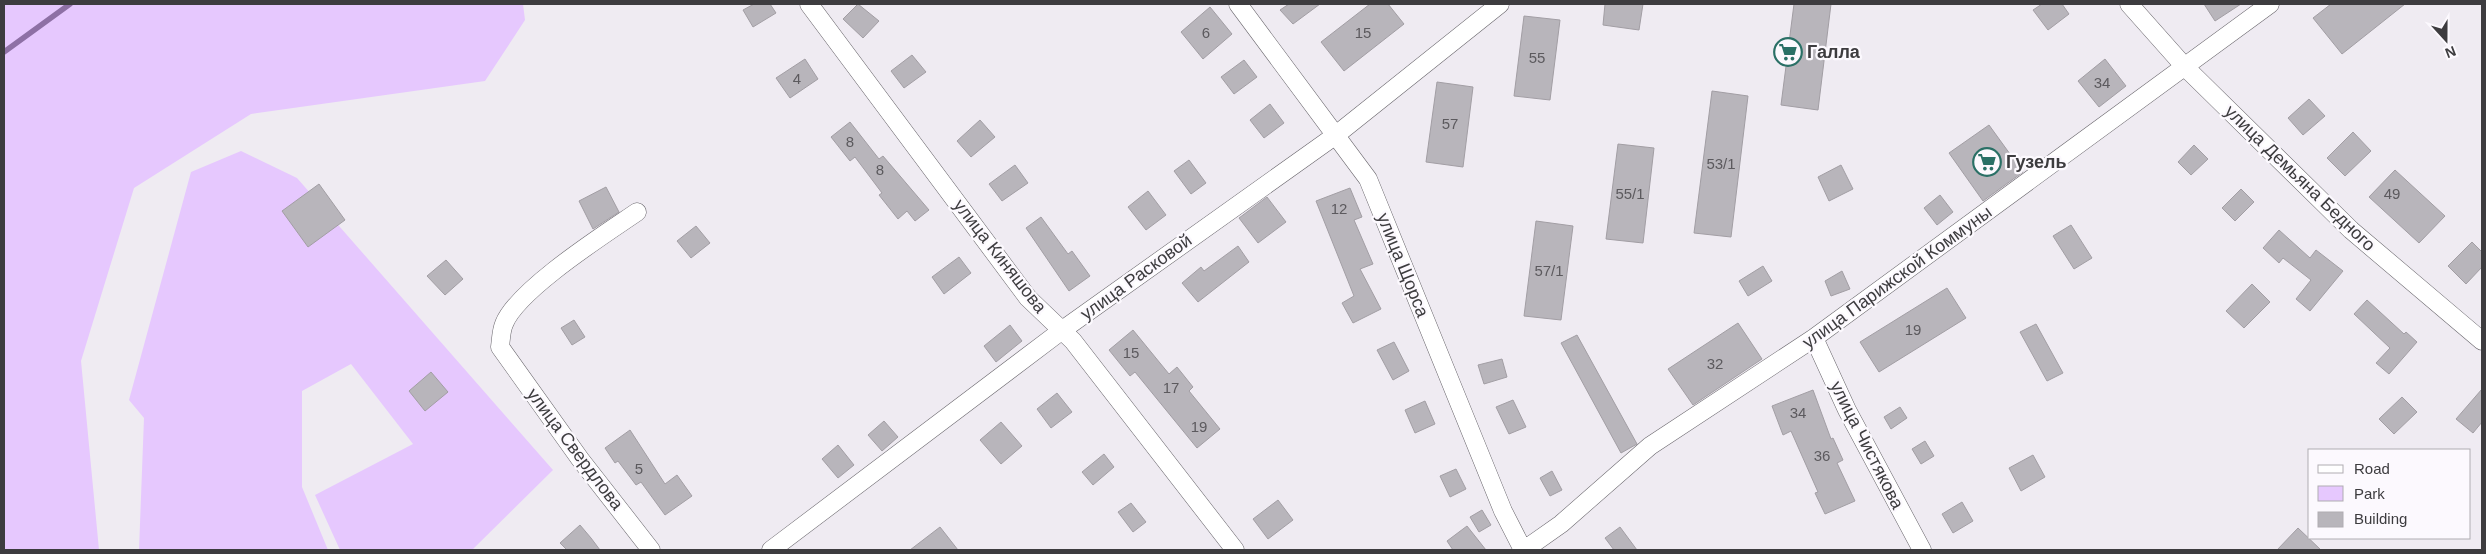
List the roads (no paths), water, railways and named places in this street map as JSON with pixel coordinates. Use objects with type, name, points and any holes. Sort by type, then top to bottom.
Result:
[{"type":"street","name":"улица Киняшова","points":[[809,4],[1028,298],[1073,341],[1234,550]]},
{"type":"street","name":"улица Щорса","points":[[1238,4],[1368,179],[1503,511],[1524,550]]},
{"type":"street","name":"улица Расковой","points":[[771,550],[1061,330],[1336,135],[1500,4]]},
{"type":"street","name":"улица Демьяна Бедного","points":[[2129,4],[2185,67],[2351,230],[2482,341]]},
{"type":"street","name":"улица Парижской Коммуны","points":[[1524,550],[1561,524],[1650,446],[1814,338],[2270,4]]},
{"type":"street","name":"улица Свердлова","points":[[637,212],[560,266],[516,306],[504,324],[500,347],[580,459],[650,550]]},
{"type":"street","name":"улица Чистякова","points":[[1814,338],[1847,410],[1922,550]]},
{"type":"waterway","points":[[4,52],[70,4]]},
{"type":"place","name":"Галла","points":[[1788,52]]},
{"type":"place","name":"Гузель","points":[[1987,162]]}]
